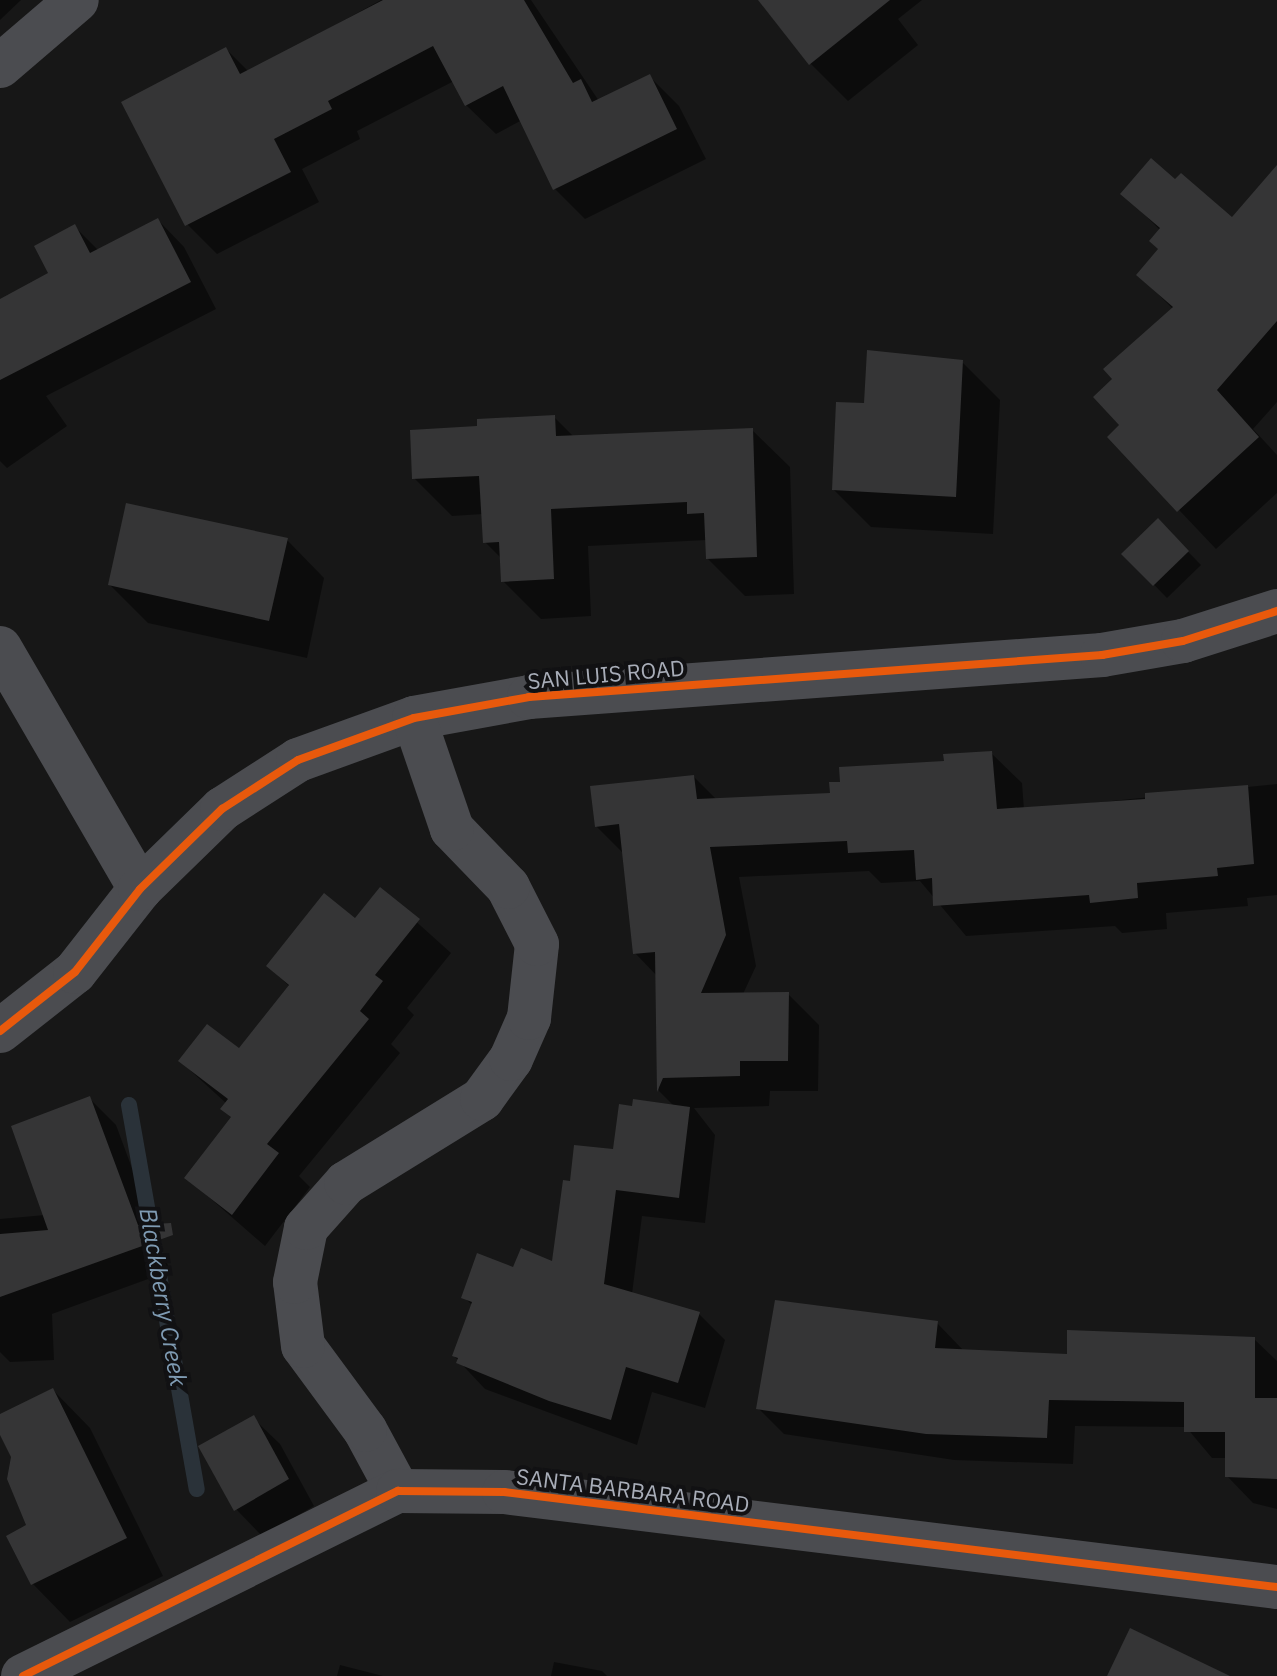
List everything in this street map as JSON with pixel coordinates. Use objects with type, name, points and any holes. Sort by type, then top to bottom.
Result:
[{"type":"street","points":[[0,66],[77,0]]},
{"type":"street","points":[[1264,616],[1277,575]]},
{"type":"street","name":"SAN LUIS ROAD","points":[[0,1031],[75,972],[140,889],[222,809],[285,768],[414,718],[529,697],[1102,655],[1264,616]]},
{"type":"street","points":[[0,648],[140,889]]},
{"type":"street","points":[[398,1491],[365,1430],[303,1346],[295,1282],[306,1228],[346,1183],[482,1099],[511,1059],[529,1018],[537,944],[508,887],[452,829],[414,718]]},
{"type":"street","name":"SANTA BARBARA ROAD","points":[[23,1676],[398,1491],[504,1492],[1277,1587]]},
{"type":"building","points":[[383,0],[524,0],[573,83],[581,79],[592,102],[650,74],[677,129],[553,190],[503,86],[465,106],[433,46],[328,101],[332,109],[274,139],[291,172],[185,226],[121,102],[226,47],[240,74]]},
{"type":"building","points":[[758,0],[890,0],[809,65]]},
{"type":"building","points":[[1151,158],[1175,179],[1181,173],[1232,217],[1277,165],[1277,321],[1217,390],[1259,437],[1177,512],[1107,437],[1119,425],[1093,397],[1112,379],[1103,369],[1173,307],[1136,275],[1158,249],[1149,241],[1160,228],[1120,194]]},
{"type":"building","points":[[158,218],[191,282],[0,380],[0,299],[48,273],[34,246],[75,224],[90,253]]},
{"type":"building","points":[[867,350],[963,360],[956,497],[832,490],[836,402],[864,403]]},
{"type":"building","points":[[555,415],[556,436],[753,428],[757,557],[706,559],[704,513],[687,514],[687,502],[551,509],[554,579],[501,582],[499,542],[483,543],[479,476],[412,479],[410,430],[477,426],[477,419]]},
{"type":"building","points":[[126,503],[288,538],[269,621],[108,585]]},
{"type":"building","points":[[1158,518],[1189,551],[1153,586],[1121,554]]},
{"type":"building","points":[[992,751],[997,809],[1145,799],[1145,793],[1248,785],[1254,864],[1217,868],[1218,876],[1137,883],[1138,898],[1090,903],[1089,895],[933,906],[932,878],[916,880],[914,850],[848,853],[847,841],[710,847],[726,935],[701,993],[789,992],[788,1061],[740,1061],[740,1076],[663,1078],[657,1092],[655,952],[633,954],[619,824],[595,827],[590,786],[694,775],[697,799],[830,793],[829,782],[840,782],[839,767],[944,761],[943,754]]},
{"type":"building","points":[[380,887],[420,919],[375,975],[383,981],[360,1011],[369,1019],[267,1144],[279,1153],[232,1215],[184,1178],[231,1117],[220,1109],[228,1099],[178,1061],[207,1024],[239,1048],[289,985],[266,966],[324,893],[355,918]]},
{"type":"building","points":[[90,1096],[138,1225],[171,1223],[173,1235],[0,1297],[0,1234],[48,1230],[11,1126]]},
{"type":"building","points":[[633,1099],[690,1107],[679,1198],[616,1190],[604,1284],[700,1312],[678,1383],[626,1367],[611,1420],[549,1401],[456,1363],[458,1358],[452,1356],[472,1302],[461,1298],[477,1253],[513,1267],[521,1248],[552,1261],[563,1180],[570,1181],[574,1145],[613,1149],[619,1104],[632,1106]]},
{"type":"building","points":[[775,1300],[938,1321],[935,1348],[1067,1354],[1067,1330],[1255,1337],[1255,1398],[1277,1398],[1277,1479],[1225,1477],[1225,1432],[1184,1432],[1184,1402],[1049,1400],[1047,1438],[926,1434],[756,1409]]},
{"type":"building","points":[[53,1388],[127,1538],[31,1585],[6,1536],[26,1525],[7,1479],[11,1457],[0,1435],[0,1414]]},
{"type":"building","points":[[254,1415],[289,1479],[234,1511],[198,1446]]},
{"type":"building","points":[[1130,1628],[1230,1676],[1107,1676]]},
{"type":"waterway","name":"Blackberry Creek","points":[[129,1105],[197,1489]]},
{"type":"cycle path","points":[[0,1031],[75,972],[140,889],[222,809],[298,760],[414,718],[529,697],[1102,655],[1183,641],[1277,611]]},
{"type":"cycle path","points":[[23,1676],[398,1491],[504,1492],[1277,1587]]}]
